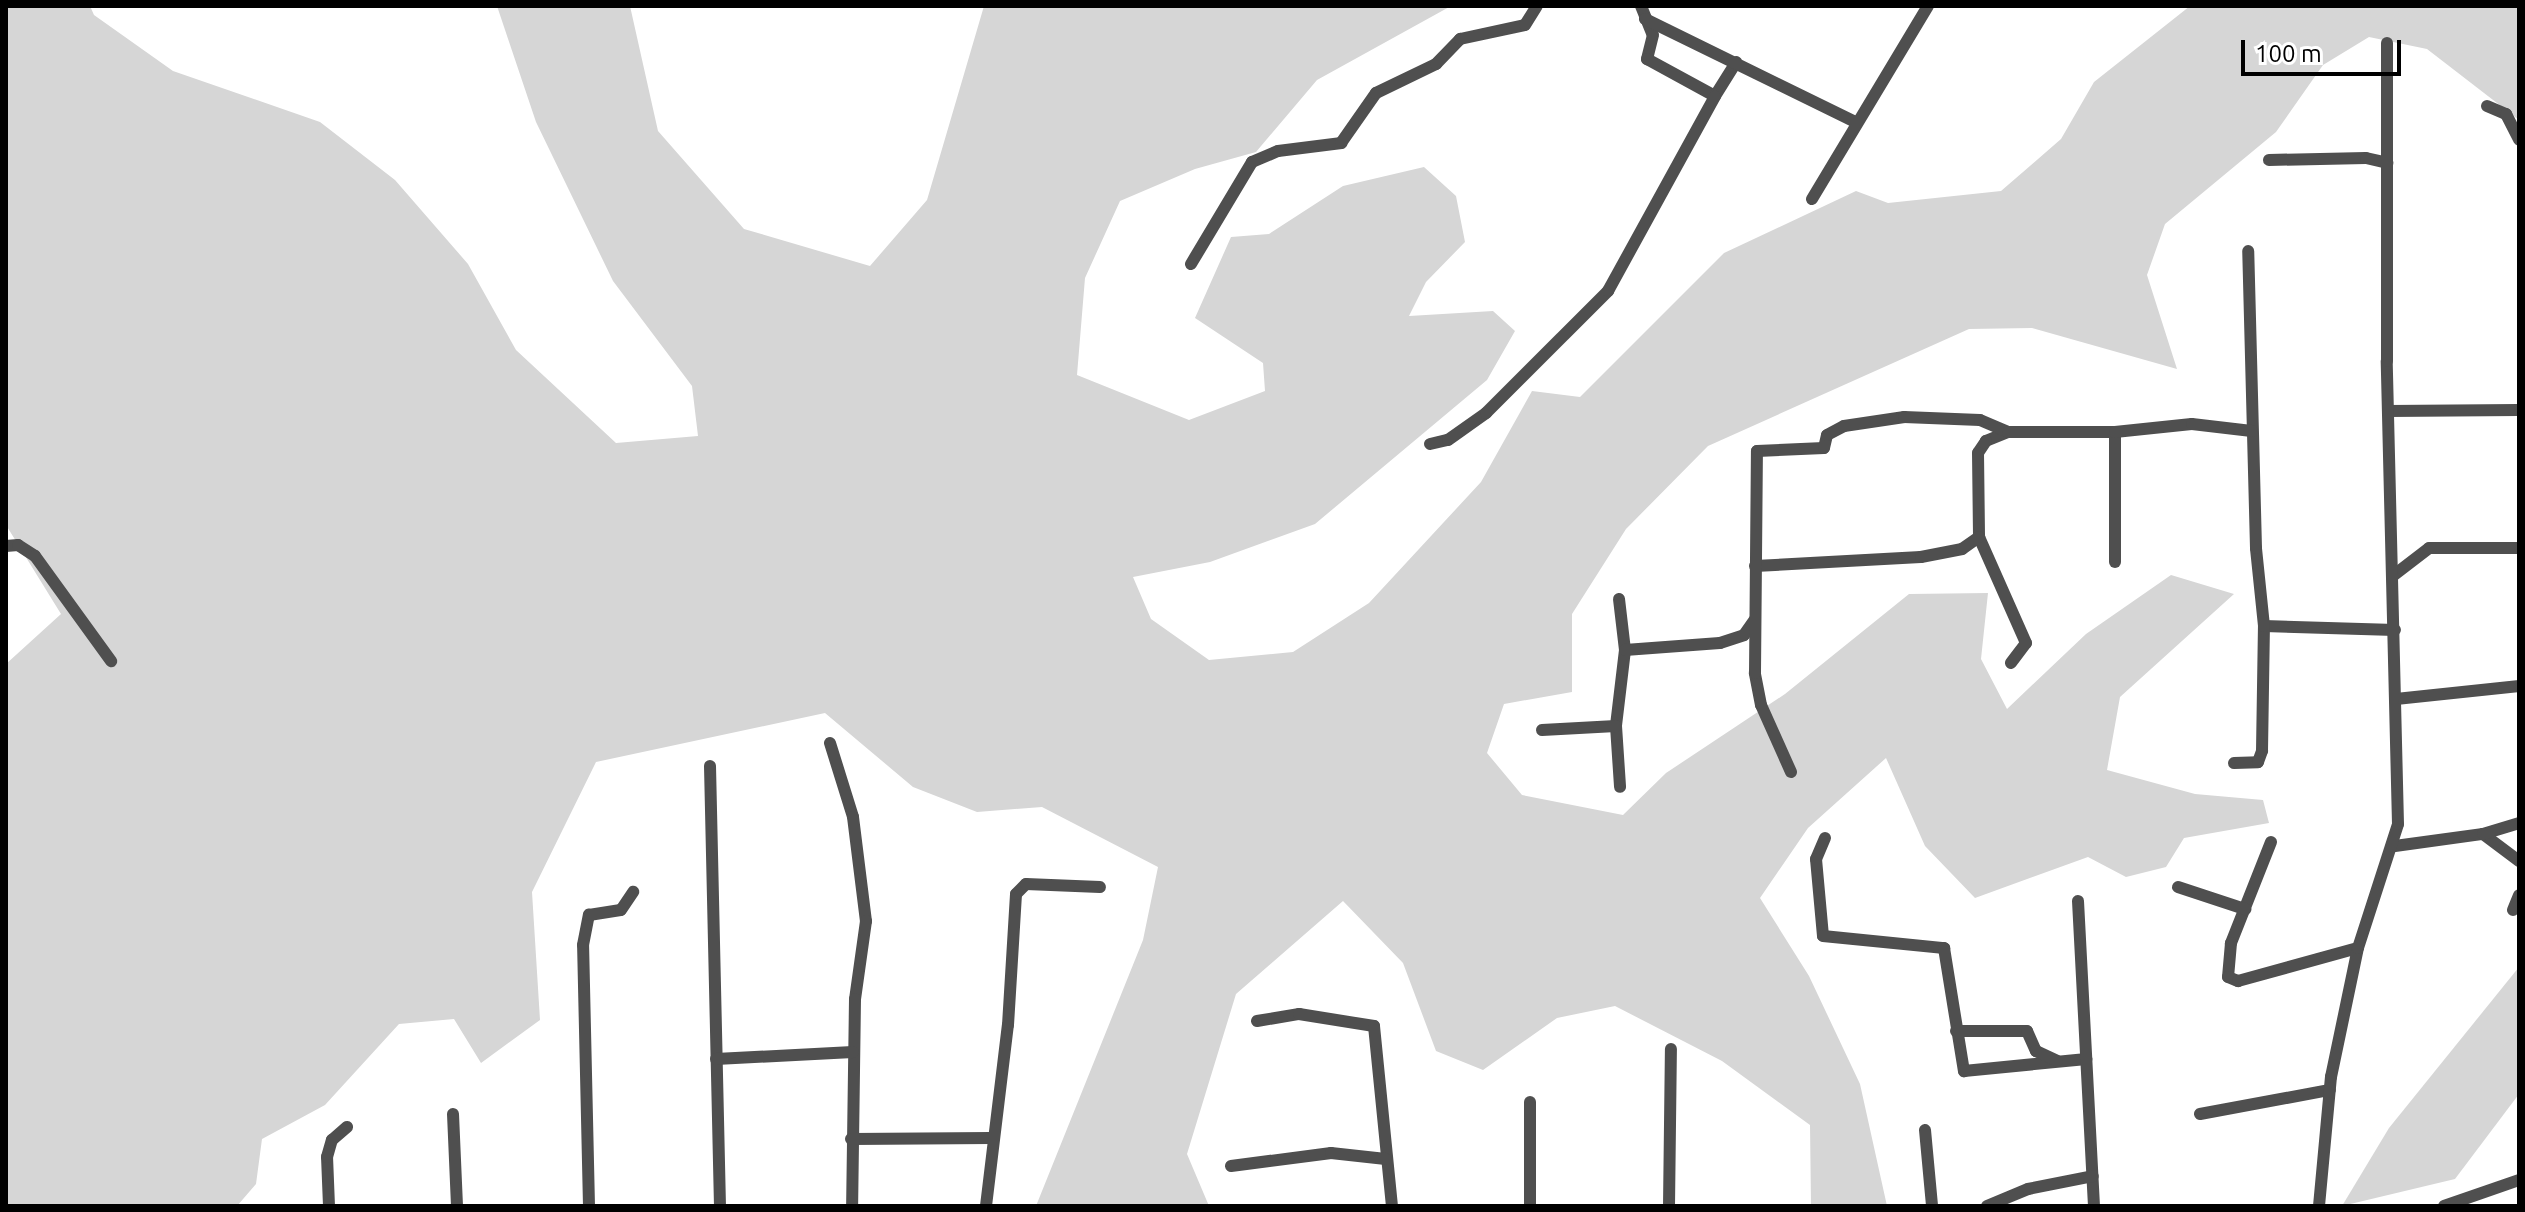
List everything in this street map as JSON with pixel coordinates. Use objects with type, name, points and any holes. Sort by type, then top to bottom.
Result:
[{"type":"street","points":[[1191,264],[1252,162],[1278,151],[1341,143],[1376,93],[1436,64],[1460,39],[1525,25],[1537,6]]},
{"type":"street","points":[[1812,199],[1923,7]]},
{"type":"street","points":[[1643,12],[1855,122]]},
{"type":"street","points":[[1643,12],[1653,35],[1647,59],[1715,96]]},
{"type":"street","points":[[2319,1206],[2330,1090],[2358,948],[2395,846],[2395,630],[2388,411],[2387,43]]},
{"type":"street","points":[[1430,444],[1448,440],[1486,413],[1608,291],[1736,62]]},
{"type":"street","points":[[2487,106],[2506,114],[2519,140]]},
{"type":"street","points":[[2269,160],[2366,158],[2387,163]]},
{"type":"street","points":[[2234,763],[2262,758],[2264,626],[2252,431],[2248,251]]},
{"type":"street","points":[[2388,411],[2519,410]]},
{"type":"street","points":[[1791,772],[1761,705],[1755,619],[1755,458],[1762,448],[1824,448],[1827,435],[1844,426],[1904,417],[1980,420],[2008,432]]},
{"type":"street","points":[[2011,663],[2026,643],[1979,537],[1978,453],[1986,441],[2008,432],[2115,432],[2192,424],[2252,431]]},
{"type":"street","points":[[2115,432],[2115,562]]},
{"type":"street","points":[[1755,566],[1921,557],[1962,549],[1979,537]]},
{"type":"street","points":[[6,546],[18,545],[35,556],[111,661]]},
{"type":"street","points":[[2394,575],[2429,548],[2519,548]]},
{"type":"street","points":[[1619,599],[1625,650],[1616,726],[1620,787]]},
{"type":"street","points":[[1625,650],[1720,643],[1744,635],[1755,619]]},
{"type":"street","points":[[2264,626],[2395,630]]},
{"type":"street","points":[[2396,699],[2519,686]]},
{"type":"street","points":[[1542,730],[1616,726]]},
{"type":"street","points":[[830,743],[853,817],[865,895],[865,947],[855,999],[852,1206]]},
{"type":"street","points":[[710,766],[720,1206]]},
{"type":"street","points":[[2395,846],[2483,834],[2519,823]]},
{"type":"street","points":[[2483,834],[2519,861]]},
{"type":"street","points":[[1825,838],[1816,859],[1823,936],[1944,948],[1964,1071],[2086,1059]]},
{"type":"street","points":[[2271,842],[2231,943],[2226,972],[2232,980],[2358,948]]},
{"type":"street","points":[[986,1206],[991,1138],[1008,1025],[1016,894],[1026,884],[1100,887]]},
{"type":"street","points":[[2178,887],[2245,909]]},
{"type":"street","points":[[589,1206],[585,933],[589,915],[621,910],[633,892]]},
{"type":"street","points":[[2513,910],[2519,895]]},
{"type":"street","points":[[2078,901],[2094,1206]]},
{"type":"street","points":[[1257,1021],[1299,1014],[1374,1026],[1392,1206]]},
{"type":"street","points":[[1956,1031],[2027,1031],[2036,1051],[2057,1061]]},
{"type":"street","points":[[1669,1206],[1671,1049]]},
{"type":"street","points":[[716,1059],[853,1052]]},
{"type":"street","points":[[2200,1114],[2330,1090]]},
{"type":"street","points":[[1530,1102],[1530,1206]]},
{"type":"street","points":[[453,1114],[457,1206]]},
{"type":"street","points":[[329,1206],[327,1157],[332,1140],[347,1127]]},
{"type":"street","points":[[1925,1130],[1932,1206]]},
{"type":"street","points":[[851,1139],[991,1138]]},
{"type":"street","points":[[1231,1166],[1331,1153],[1386,1159]]},
{"type":"street","points":[[1987,1206],[2028,1189],[2093,1176]]},
{"type":"street","points":[[2444,1206],[2516,1184]]},
{"type":"shaded area","points":[[6,6],[90,6],[94,15],[173,71],[320,122],[395,180],[468,264],[516,350],[616,443],[698,436],[692,386],[613,281],[536,122],[497,6],[630,6],[658,131],[744,229],[870,266],[927,200],[984,6],[1451,6],[1317,80],[1256,152],[1195,169],[1120,201],[1085,278],[1077,375],[1189,420],[1265,391],[1263,363],[1195,318],[1231,237],[1269,234],[1343,186],[1424,167],[1456,196],[1465,242],[1426,282],[1409,316],[1493,311],[1515,331],[1487,380],[1315,524],[1210,562],[1133,577],[1151,619],[1209,660],[1293,652],[1369,603],[1481,482],[1532,391],[1580,397],[1724,253],[1856,191],[1888,203],[2001,191],[2061,139],[2094,82],[2190,6],[2519,6],[2519,120],[2427,49],[2369,37],[2323,65],[2276,132],[2165,224],[2147,275],[2177,369],[2032,328],[1969,329],[1708,446],[1626,529],[1572,614],[1572,692],[1504,704],[1487,753],[1522,795],[1623,815],[1666,773],[1785,694],[1909,594],[1988,593],[1981,659],[2007,709],[2086,634],[2171,575],[2234,594],[2120,697],[2107,770],[2195,794],[2263,800],[2269,823],[2184,838],[2166,867],[2126,877],[2088,857],[1975,898],[1925,846],[1886,758],[1808,828],[1760,898],[1809,976],[1860,1084],[1887,1206],[1811,1206],[1810,1125],[1722,1061],[1615,1006],[1557,1018],[1483,1070],[1436,1051],[1403,963],[1343,901],[1236,994],[1187,1154],[1209,1206],[1036,1206],[1143,940],[1158,867],[1042,807],[977,812],[913,787],[825,713],[596,762],[532,892],[540,1020],[481,1063],[454,1019],[399,1024],[325,1105],[262,1139],[256,1184],[237,1206],[6,1206],[6,664],[61,614],[6,525]]},
{"type":"shaded area","points":[[2519,967],[2519,1094],[2455,1179],[2342,1206],[2389,1128]]}]
